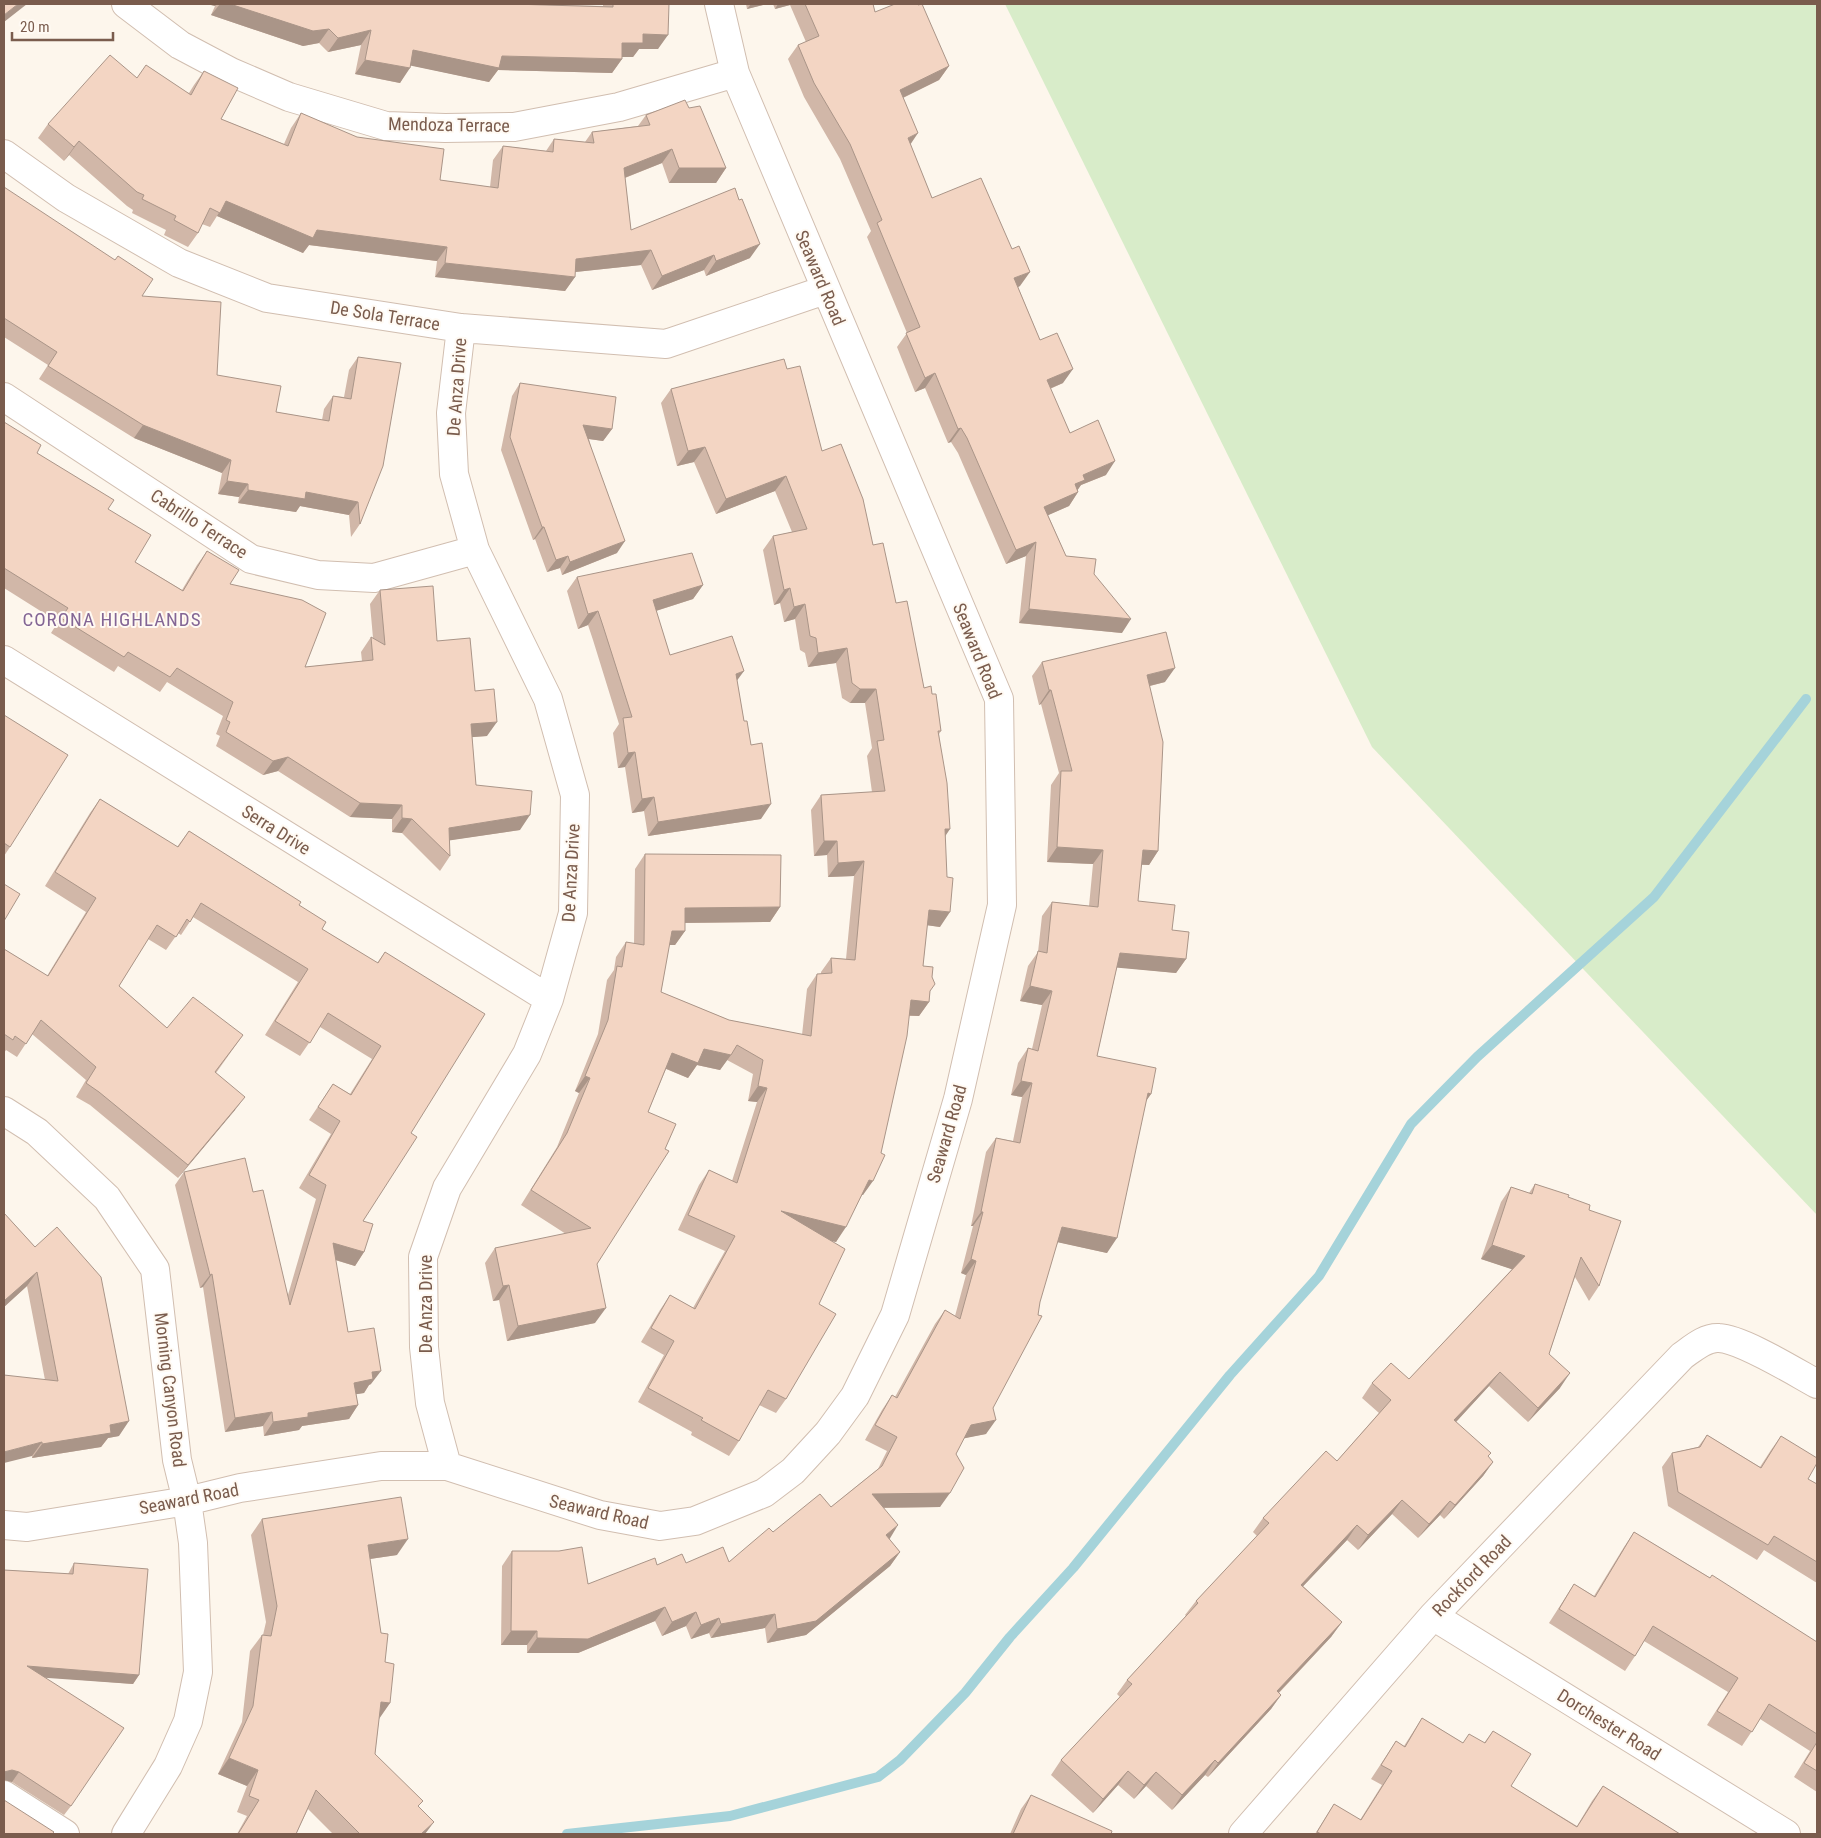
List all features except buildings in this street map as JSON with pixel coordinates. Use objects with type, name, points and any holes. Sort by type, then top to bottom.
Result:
[{"type":"street","name":"Mendoza Terrace","points":[[126,4],[180,45],[231,72],[288,97],[386,126],[445,128],[514,127],[619,107],[735,73]]},
{"type":"street","name":"Seaward Road","points":[[4,1525],[27,1527],[187,1500],[240,1488],[381,1466],[447,1466],[600,1515],[660,1526],[695,1521],[764,1493],[794,1471],[828,1433],[855,1396],[895,1315],[958,1099],[1002,905],[999,699],[735,73],[719,4]]},
{"type":"street","name":"De Sola Terrace","points":[[4,154],[66,198],[179,263],[267,298],[461,328],[666,344],[825,290]]},
{"type":"street","name":"De Anza Drive","points":[[447,1466],[430,1403],[424,1347],[423,1257],[447,1188],[527,1054],[549,999],[573,913],[575,795],[548,699],[475,550],[454,474],[451,413],[461,328]]},
{"type":"street","name":"Cabrillo Terrace","points":[[4,397],[251,559],[318,575],[374,578],[475,550]]},
{"type":"street","name":"Serra Drive","points":[[4,660],[549,999]]},
{"type":"street","name":"Morning Canyon Road","points":[[4,1111],[37,1132],[106,1198],[155,1269],[176,1460],[187,1500],[193,1544],[198,1672],[188,1721],[168,1766],[126,1834]]},
{"type":"street","name":"Rockford Road","points":[[1243,1834],[1433,1616],[1682,1356],[1698,1344],[1718,1337],[1738,1342],[1817,1384]]},
{"type":"street","name":"Dorchester Road","points":[[1433,1616],[1786,1834]]},
{"type":"street","points":[[4,1795],[65,1834]]},
{"type":"green space","points":[[1005,4],[1817,4],[1817,1215],[1372,747]]},
{"type":"waterway","points":[[567,1834],[730,1816],[878,1777],[900,1760],[965,1693],[1010,1637],[1073,1568],[1230,1375],[1319,1276],[1411,1124],[1477,1057],[1654,897],[1806,699]]},
{"type":"district","name":"CORONA HIGHLANDS","points":[[112,619]]}]
